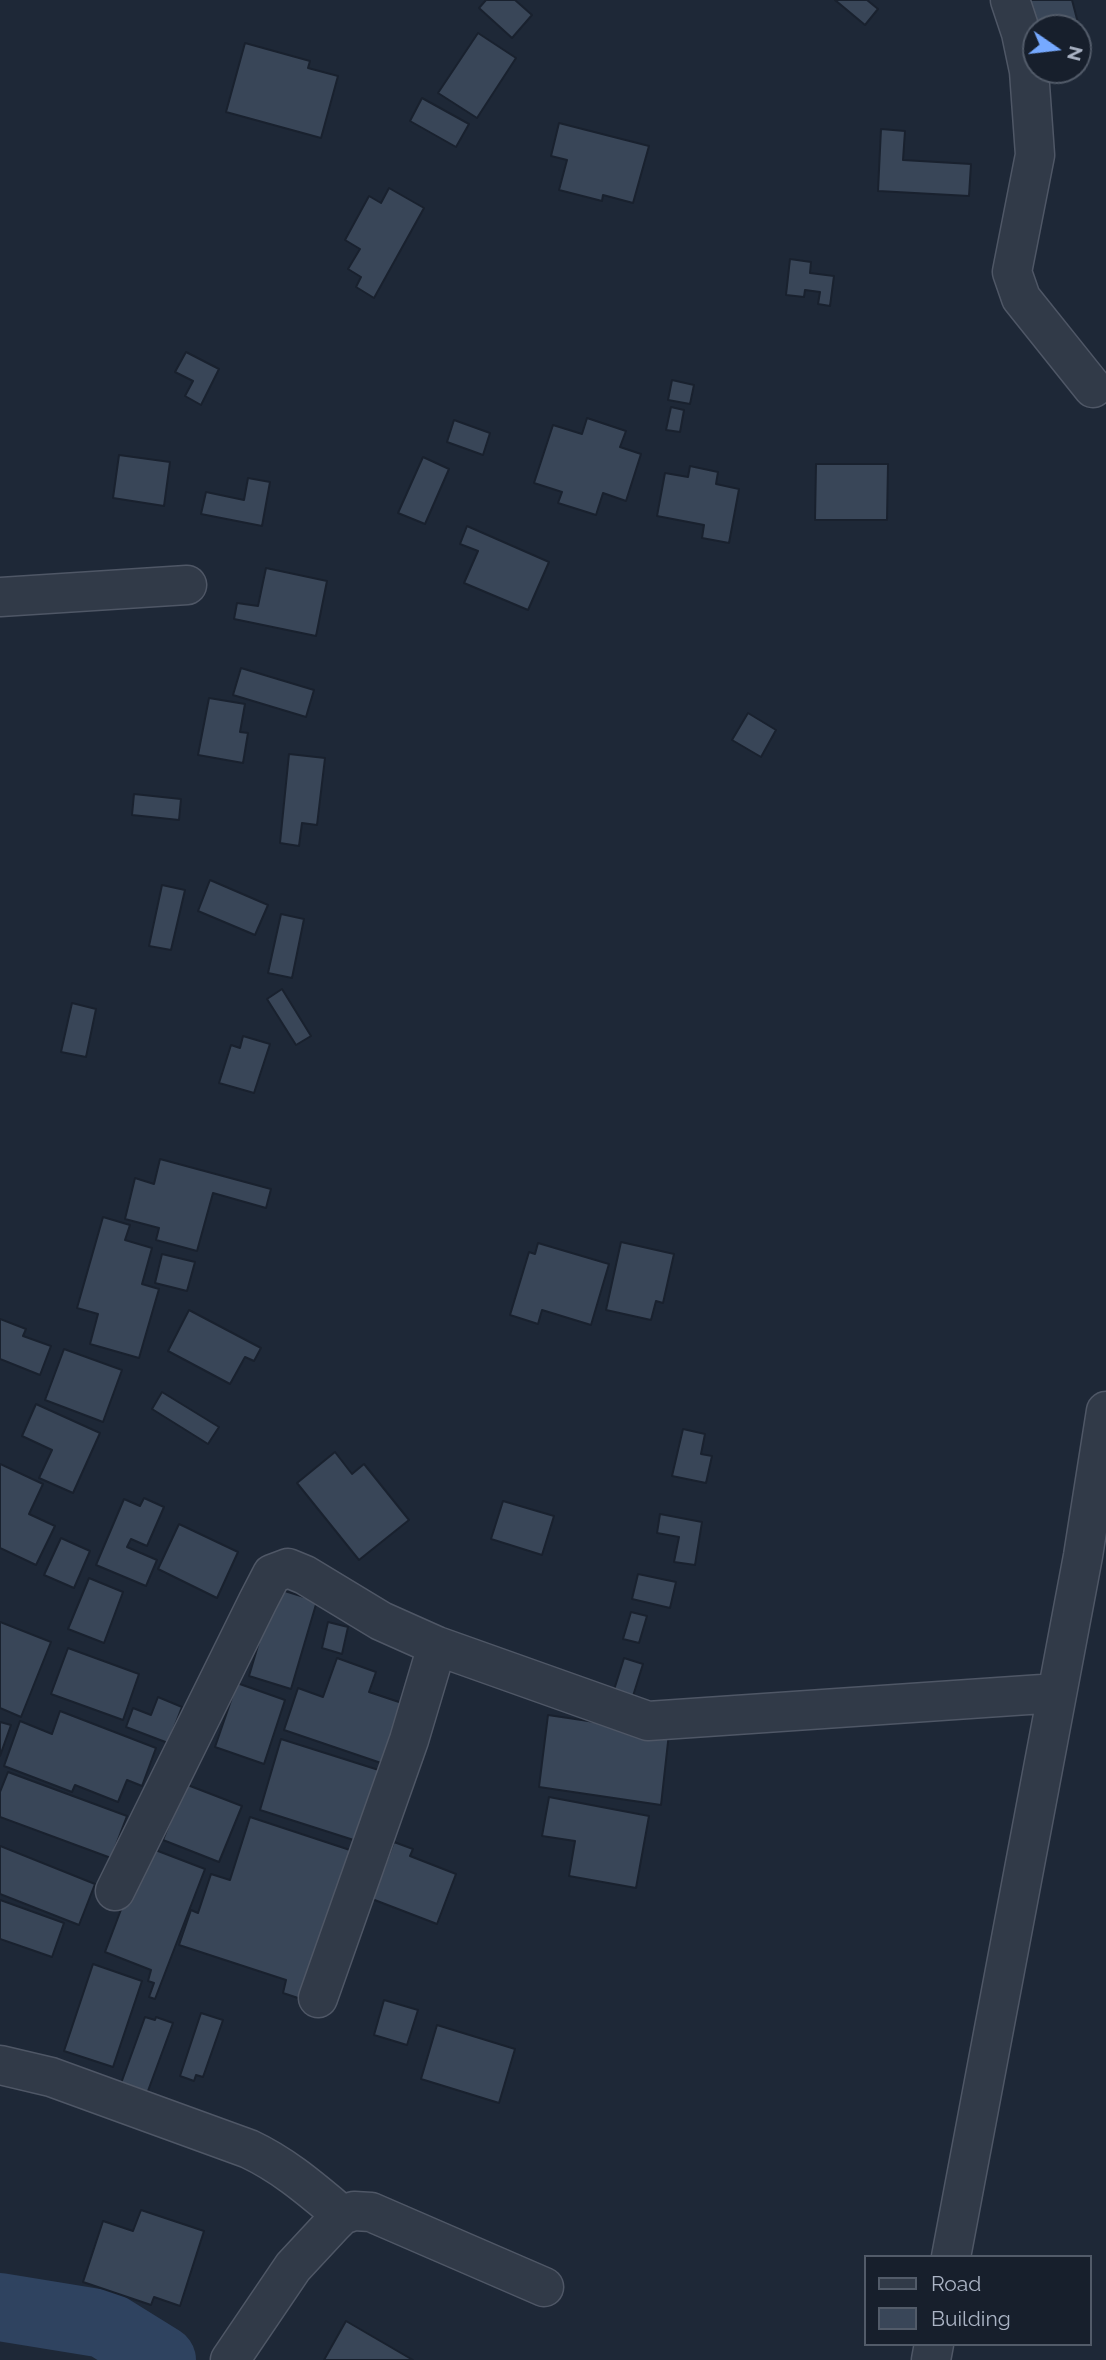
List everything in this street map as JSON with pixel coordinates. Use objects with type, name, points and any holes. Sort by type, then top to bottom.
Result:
[{"type":"street","points":[[1010,0],[1029,71],[1035,155],[1012,272],[1021,298],[1093,388]]},
{"type":"street","points":[[0,597],[187,585]]},
{"type":"street","points":[[951,2255],[1083,1556],[1106,1411]]},
{"type":"street","points":[[115,1891],[272,1574],[288,1568],[305,1575],[381,1621],[437,1646],[648,1721],[1057,1693]]},
{"type":"street","points":[[318,1998],[409,1740],[437,1646]]},
{"type":"street","points":[[0,2066],[62,2081],[249,2149],[273,2160],[297,2177],[342,2215]]},
{"type":"street","points":[[230,2360],[293,2267],[342,2215],[354,2211],[371,2212],[544,2287]]},
{"type":"building","points":[[486,0],[515,0],[532,15],[512,38],[479,8]]},
{"type":"building","points":[[835,0],[867,0],[878,9],[865,25]]},
{"type":"building","points":[[1022,0],[1072,0],[1076,14],[1029,14]]},
{"type":"building","points":[[478,33],[516,58],[477,118],[438,93]]},
{"type":"building","points":[[245,43],[310,61],[308,68],[338,76],[321,138],[226,112]]},
{"type":"building","points":[[422,98],[469,124],[456,147],[410,121]]},
{"type":"building","points":[[559,123],[649,146],[633,203],[603,195],[602,201],[559,190],[567,160],[551,156]]},
{"type":"building","points":[[881,129],[905,131],[903,160],[971,164],[969,196],[878,191]]},
{"type":"building","points":[[389,188],[424,208],[374,298],[356,287],[361,277],[348,269],[360,249],[345,240],[369,196],[381,203]]},
{"type":"building","points":[[790,259],[811,262],[810,273],[834,276],[830,306],[818,304],[820,292],[805,290],[804,297],[786,295]]},
{"type":"building","points":[[186,352],[219,369],[201,405],[185,396],[193,381],[175,372]]},
{"type":"building","points":[[672,380],[694,385],[690,404],[668,400]]},
{"type":"building","points":[[671,407],[684,410],[680,432],[666,430]]},
{"type":"building","points":[[587,418],[626,431],[620,447],[641,454],[626,501],[603,493],[596,515],[558,503],[562,492],[534,483],[553,425],[582,434]]},
{"type":"building","points":[[454,420],[490,433],[483,455],[447,442]]},
{"type":"building","points":[[119,455],[170,462],[164,506],[113,498]]},
{"type":"building","points":[[423,457],[449,469],[425,524],[398,513]]},
{"type":"building","points":[[816,464],[888,464],[887,520],[815,520]]},
{"type":"building","points":[[690,466],[718,472],[716,484],[739,489],[729,543],[702,538],[704,525],[657,516],[665,473],[688,477]]},
{"type":"building","points":[[248,478],[270,482],[262,526],[201,514],[206,492],[244,500]]},
{"type":"building","points":[[467,526],[549,562],[528,610],[464,583],[478,551],[460,544]]},
{"type":"building","points":[[266,568],[327,581],[316,636],[234,619],[237,603],[258,606]]},
{"type":"building","points":[[241,668],[314,690],[306,717],[233,695]]},
{"type":"building","points":[[209,698],[245,704],[240,732],[248,733],[243,763],[198,755]]},
{"type":"building","points":[[748,713],[776,730],[761,757],[732,740]]},
{"type":"building","points":[[289,754],[325,758],[317,825],[302,823],[299,846],[280,843]]},
{"type":"building","points":[[134,794],[181,799],[179,820],[132,815]]},
{"type":"building","points":[[210,880],[268,905],[255,935],[198,911]]},
{"type":"building","points":[[162,885],[185,890],[171,950],[149,946]]},
{"type":"building","points":[[281,914],[304,919],[292,978],[268,973]]},
{"type":"building","points":[[282,989],[311,1036],[296,1045],[267,999]]},
{"type":"building","points":[[72,1003],[96,1009],[86,1057],[61,1052]]},
{"type":"building","points":[[243,1036],[270,1044],[254,1093],[219,1083],[231,1045],[240,1048]]},
{"type":"building","points":[[160,1159],[271,1189],[266,1208],[213,1193],[197,1251],[156,1240],[159,1228],[125,1219],[135,1178],[154,1184]]},
{"type":"building","points":[[103,1217],[130,1225],[125,1240],[152,1248],[142,1284],[159,1289],[139,1358],[90,1344],[98,1314],[77,1308]]},
{"type":"building","points":[[621,1242],[674,1254],[663,1303],[656,1301],[651,1320],[606,1310]]},
{"type":"building","points":[[538,1243],[609,1264],[591,1325],[542,1310],[538,1324],[510,1315],[529,1252],[535,1254]]},
{"type":"building","points":[[162,1254],[195,1262],[187,1291],[155,1283]]},
{"type":"building","points":[[189,1310],[261,1348],[254,1361],[245,1357],[230,1384],[168,1351]]},
{"type":"building","points":[[0,1319],[26,1329],[23,1336],[51,1346],[40,1375],[0,1359]]},
{"type":"building","points":[[64,1349],[122,1370],[103,1422],[45,1400]]},
{"type":"building","points":[[162,1392],[219,1427],[208,1444],[152,1409]]},
{"type":"building","points":[[36,1404],[100,1433],[73,1493],[39,1478],[52,1450],[22,1436]]},
{"type":"building","points":[[683,1429],[705,1434],[701,1454],[712,1456],[706,1483],[672,1476]]},
{"type":"building","points":[[335,1452],[352,1474],[364,1464],[409,1520],[359,1560],[297,1483]]},
{"type":"building","points":[[0,1464],[43,1484],[29,1514],[55,1526],[36,1565],[0,1548]]},
{"type":"building","points":[[144,1498],[164,1507],[147,1546],[131,1539],[127,1547],[157,1560],[146,1586],[96,1565],[124,1499],[140,1506]]},
{"type":"building","points":[[503,1501],[554,1516],[542,1555],[491,1539]]},
{"type":"building","points":[[660,1514],[702,1522],[695,1565],[674,1562],[679,1537],[657,1533]]},
{"type":"building","points":[[179,1524],[238,1552],[217,1598],[158,1569]]},
{"type":"building","points":[[61,1538],[90,1551],[74,1588],[44,1575]]},
{"type":"building","points":[[638,1574],[676,1582],[670,1608],[632,1599]]},
{"type":"building","points":[[89,1578],[123,1592],[104,1643],[68,1629]]},
{"type":"building","points":[[275,1588],[317,1601],[291,1689],[249,1676]]},
{"type":"building","points":[[631,1612],[647,1616],[639,1643],[623,1639]]},
{"type":"building","points":[[0,1622],[51,1642],[21,1717],[0,1708]]},
{"type":"building","points":[[328,1622],[348,1627],[342,1654],[322,1648]]},
{"type":"building","points":[[68,1648],[139,1674],[123,1720],[51,1694]]},
{"type":"building","points":[[337,1658],[376,1672],[369,1692],[405,1704],[384,1764],[284,1730],[298,1688],[323,1697]]},
{"type":"building","points":[[624,1658],[643,1664],[633,1696],[614,1690]]},
{"type":"building","points":[[237,1683],[285,1700],[264,1764],[215,1747]]},
{"type":"building","points":[[158,1697],[182,1707],[168,1743],[126,1727],[133,1708],[151,1715]]},
{"type":"building","points":[[60,1711],[156,1748],[142,1786],[127,1780],[118,1802],[75,1785],[72,1792],[4,1766],[20,1721],[52,1734]]},
{"type":"building","points":[[548,1715],[669,1733],[661,1805],[539,1787]]},
{"type":"building","points":[[0,1722],[11,1725],[0,1756]]},
{"type":"building","points":[[281,1739],[385,1772],[363,1843],[260,1810]]},
{"type":"building","points":[[8,1772],[127,1816],[111,1858],[0,1817],[0,1792]]},
{"type":"building","points":[[185,1784],[242,1806],[219,1862],[163,1840]]},
{"type":"building","points":[[549,1797],[649,1816],[636,1888],[569,1876],[575,1841],[542,1836]]},
{"type":"building","points":[[250,1817],[356,1852],[307,2001],[283,1993],[286,1980],[179,1945],[191,1910],[198,1913],[211,1874],[230,1880]]},
{"type":"building","points":[[394,1842],[413,1849],[410,1856],[456,1874],[437,1924],[372,1899]]},
{"type":"building","points":[[0,1846],[95,1884],[79,1925],[0,1894]]},
{"type":"building","points":[[145,1846],[205,1869],[155,1999],[149,1997],[154,1983],[148,1981],[151,1970],[105,1952]]},
{"type":"building","points":[[0,1900],[64,1923],[52,1957],[0,1939]]},
{"type":"building","points":[[93,1964],[142,1981],[113,2067],[64,2051]]},
{"type":"building","points":[[384,2000],[418,2010],[407,2045],[374,2035]]},
{"type":"building","points":[[201,2013],[223,2020],[203,2077],[196,2075],[194,2081],[180,2076]]},
{"type":"building","points":[[145,2017],[155,2020],[156,2017],[173,2023],[145,2099],[119,2089]]},
{"type":"building","points":[[437,2025],[515,2049],[499,2103],[421,2079]]},
{"type":"building","points":[[141,2210],[204,2231],[180,2306],[154,2297],[151,2305],[83,2282],[103,2221],[133,2231]]},
{"type":"building","points":[[346,2321],[413,2360],[324,2360]]},
{"type":"waterway","points":[[0,2307],[104,2324],[162,2360]]}]
